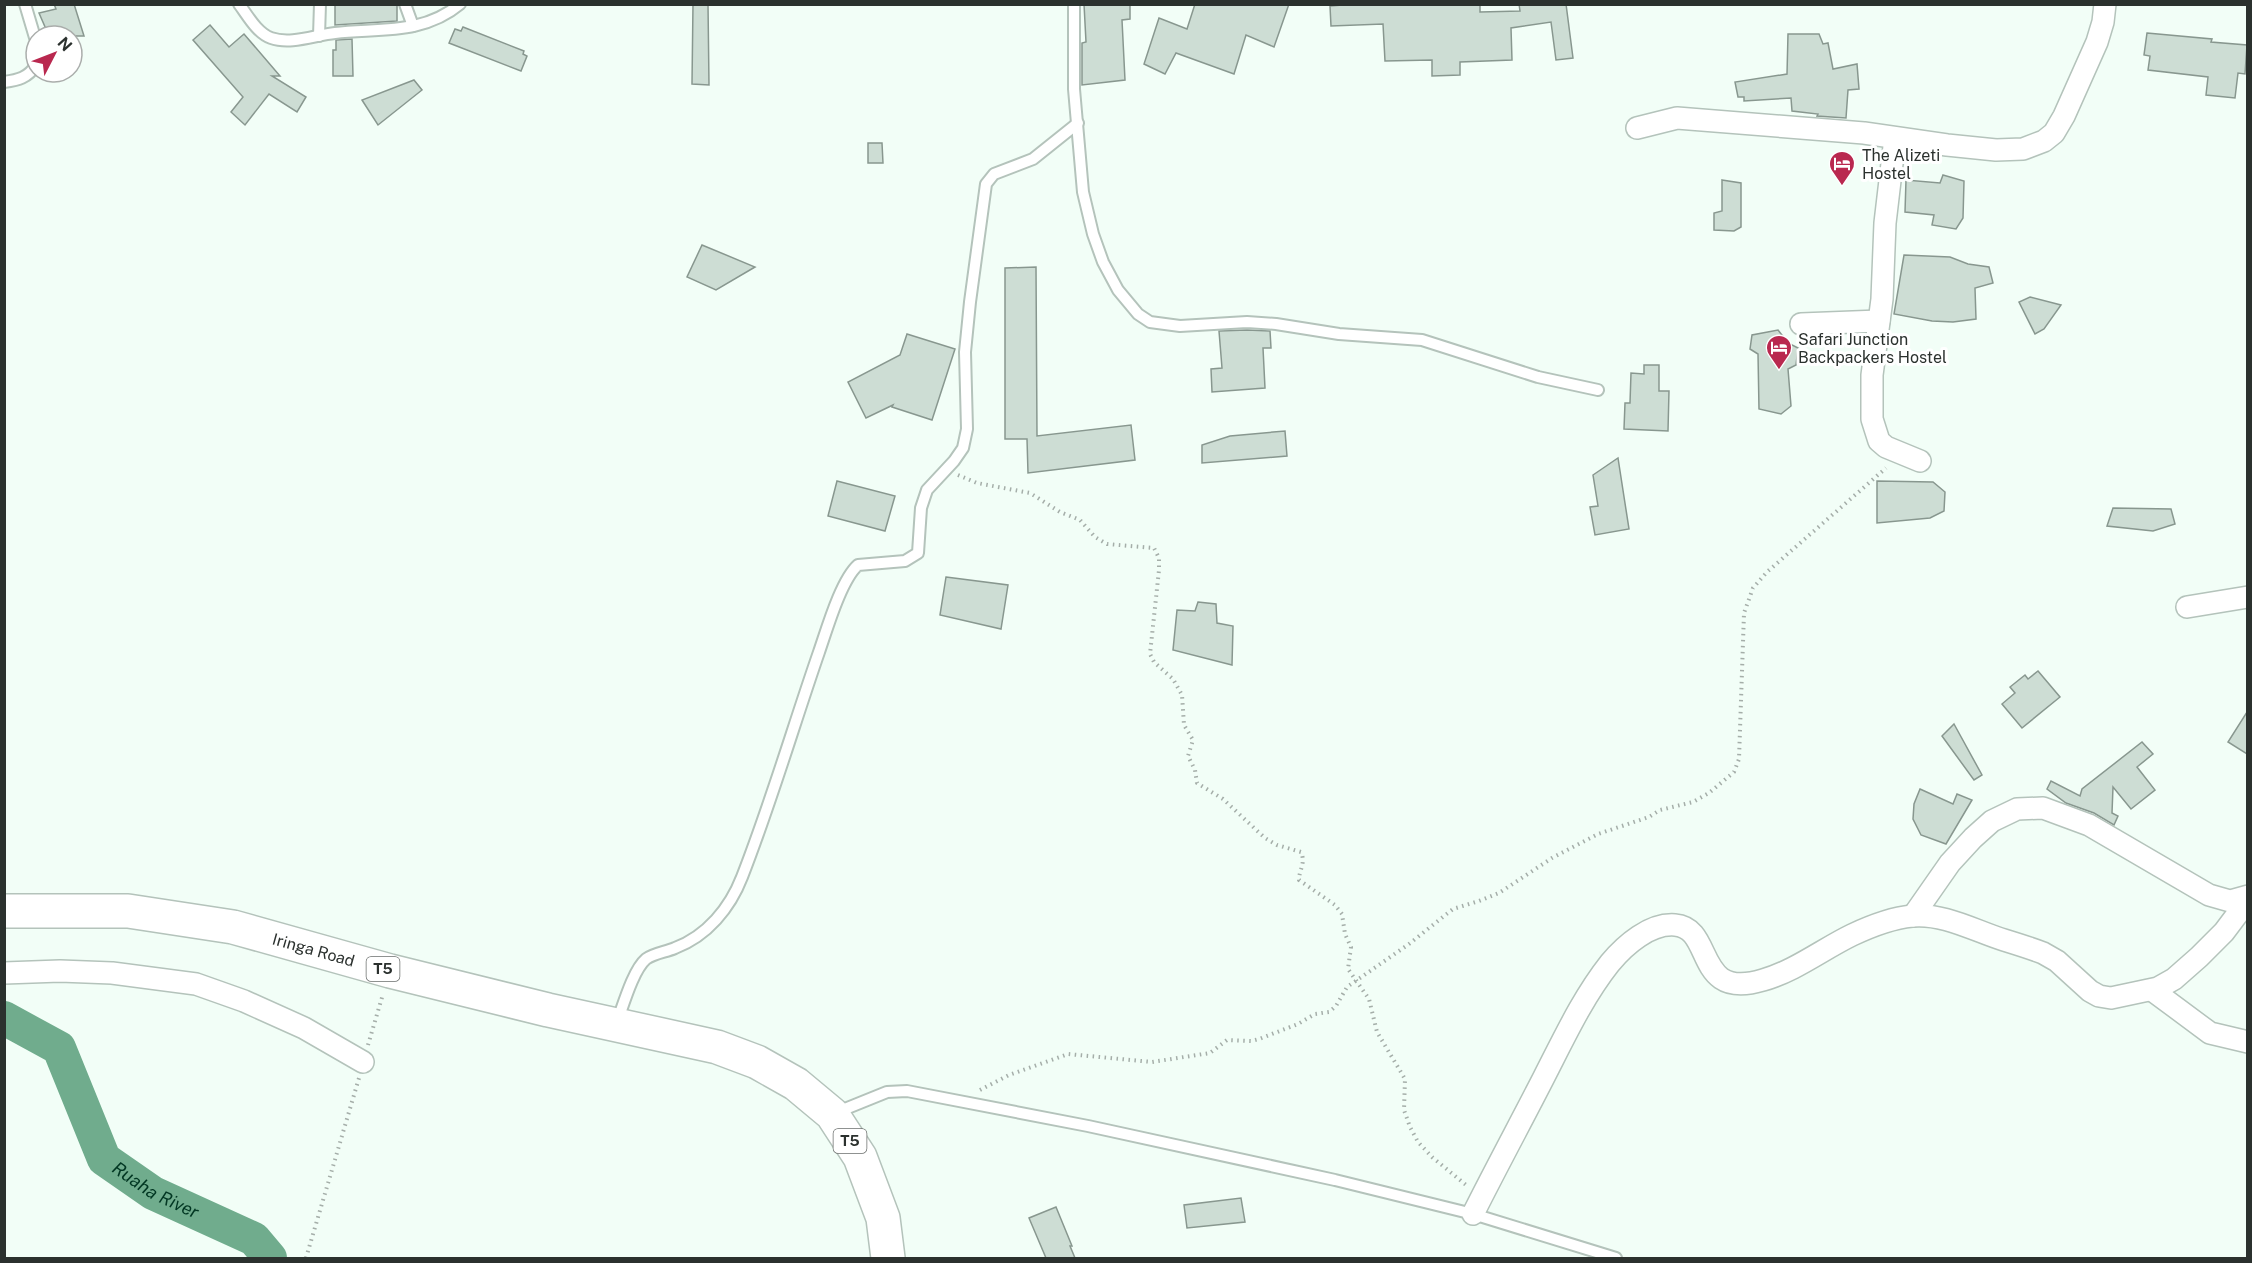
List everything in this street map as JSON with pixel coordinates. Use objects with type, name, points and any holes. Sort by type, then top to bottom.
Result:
[{"type":"highway","name":"Iringa Road","points":[[4,911],[128,911],[233,927],[390,971],[717,1047],[757,1062],[796,1084],[832,1114]]},
{"type":"highway","name":"T5","points":[[832,1114],[860,1157],[882,1218],[888,1258]]},
{"type":"street","points":[[1637,129],[1677,118],[1831,130],[1996,150],[2023,149],[2044,141],[2054,133],[2097,42],[2105,4]]},
{"type":"street","points":[[1895,138],[1872,375],[1872,419],[1879,441],[1886,447],[1911,458]]},
{"type":"street","points":[[1801,324],[1879,321]]},
{"type":"street","points":[[2187,607],[2247,597]]},
{"type":"street","points":[[1913,916],[1950,863],[1973,838],[1992,821],[2017,809],[2043,808],[2089,825],[2209,895],[2230,901],[2247,898]]},
{"type":"street","points":[[1477,1206],[1576,1016],[1610,963],[1630,942],[1652,930],[1676,925],[1689,932],[1721,979],[1731,984],[1748,984],[1765,980],[1887,921],[1913,916],[1933,917],[2043,953],[2057,961],[2090,991],[2111,998],[2152,990],[2174,979],[2224,932],[2247,898]]},
{"type":"street","points":[[4,973],[60,970],[112,973],[196,984],[244,1001],[304,1028],[363,1062]]},
{"type":"street","points":[[2152,990],[2210,1033],[2247,1042]]},
{"type":"lane","points":[[25,4],[31,24]]},
{"type":"lane","points":[[240,4],[257,27],[270,38],[286,41],[336,33],[394,30],[413,26],[444,16],[460,4]]},
{"type":"lane","points":[[319,36],[320,4]]},
{"type":"lane","points":[[405,4],[413,26]]},
{"type":"lane","points":[[1074,4],[1074,89],[1083,192],[1093,234],[1103,262],[1118,290],[1138,314],[1150,322],[1180,326],[1247,322],[1276,324],[1338,334],[1422,340],[1538,377],[1598,390]]},
{"type":"lane","points":[[4,82],[24,77]]},
{"type":"lane","points":[[616,1024],[638,969],[646,959],[676,948],[694,938],[717,920],[730,904],[761,826],[830,620],[848,576],[858,565],[905,561],[918,553],[921,508],[927,490],[963,448],[966,429],[967,332],[986,184],[994,174],[1033,159],[1078,123]]},
{"type":"lane","points":[[832,1114],[887,1092],[907,1091],[1088,1126],[1335,1180],[1477,1206],[1616,1258]]},
{"type":"path","points":[[958,1101],[1008,1075],[1068,1054],[1152,1062],[1210,1053],[1230,1039],[1251,1041],[1259,1039],[1298,1024],[1315,1014],[1329,1012],[1336,1006],[1347,987],[1409,944],[1453,909],[1499,893],[1552,858],[1598,834],[1649,817],[1660,810],[1693,802],[1709,793],[1734,771],[1739,759],[1744,613],[1753,588],[1767,572],[1911,458]]},
{"type":"path","points":[[946,469],[977,483],[1030,493],[1060,512],[1080,520],[1100,541],[1107,544],[1151,547],[1157,552],[1159,570],[1150,654],[1154,662],[1173,680],[1182,694],[1184,725],[1193,740],[1188,756],[1195,770],[1197,783],[1223,799],[1265,838],[1277,845],[1302,852],[1303,867],[1299,880],[1335,904],[1342,914],[1345,934],[1351,947],[1348,969],[1369,999],[1377,1032],[1405,1079],[1404,1110],[1410,1127],[1418,1142],[1477,1206]]},
{"type":"path","points":[[306,1258],[390,971]]},
{"type":"building","points":[[54,4],[74,4],[80,24],[44,24],[39,13],[56,9]]},
{"type":"building","points":[[335,4],[397,4],[397,21],[335,25]]},
{"type":"building","points":[[693,4],[708,4],[709,85],[692,84]]},
{"type":"building","points":[[1084,4],[1130,4],[1130,19],[1122,20],[1125,80],[1082,85],[1082,43],[1086,42]]},
{"type":"building","points":[[1195,4],[1289,4],[1274,47],[1246,35],[1234,74],[1176,53],[1165,74],[1144,64],[1159,18],[1187,29]]},
{"type":"building","points":[[1480,4],[1480,12],[1520,11],[1519,4],[1566,4],[1573,58],[1556,60],[1551,22],[1511,28],[1512,60],[1460,62],[1460,75],[1432,76],[1432,60],[1385,61],[1383,24],[1331,26],[1330,6]]},
{"type":"building","points":[[210,25],[229,47],[244,34],[280,76],[272,76],[306,97],[297,112],[269,94],[245,125],[231,112],[243,97],[193,40]]},
{"type":"building","points":[[463,27],[524,51],[523,54],[527,56],[521,71],[449,43],[455,29],[461,31]]},
{"type":"building","points":[[2147,33],[2247,45],[2245,74],[2238,73],[2235,98],[2206,95],[2208,77],[2148,70],[2150,56],[2144,55]]},
{"type":"building","points":[[1788,34],[1819,34],[1823,44],[1828,43],[1833,69],[1857,64],[1859,89],[1848,90],[1846,118],[1792,111],[1791,98],[1744,101],[1744,97],[1738,97],[1735,82],[1787,74]]},
{"type":"building","points":[[352,39],[353,76],[333,76],[333,50],[336,50],[336,40]]},
{"type":"building","points":[[414,80],[422,90],[378,125],[362,100]]},
{"type":"building","points":[[868,143],[882,143],[883,163],[868,163]]},
{"type":"building","points":[[1943,175],[1964,181],[1963,218],[1956,229],[1932,225],[1934,215],[1905,212],[1906,180],[1940,183]]},
{"type":"building","points":[[1722,180],[1741,183],[1741,227],[1734,231],[1714,230],[1714,213],[1722,211]]},
{"type":"building","points":[[702,245],[755,267],[716,290],[687,277]]},
{"type":"building","points":[[1904,255],[1950,257],[1968,264],[1989,267],[1993,283],[1975,288],[1976,319],[1953,322],[1932,321],[1894,314]]},
{"type":"building","points":[[1036,267],[1037,436],[1131,425],[1135,460],[1028,473],[1027,439],[1005,439],[1005,268]]},
{"type":"building","points":[[2030,297],[2061,305],[2044,329],[2035,334],[2019,302]]},
{"type":"building","points":[[1778,330],[1788,343],[1798,348],[1796,365],[1788,369],[1791,406],[1781,414],[1759,409],[1758,354],[1750,349],[1752,335]]},
{"type":"building","points":[[1219,331],[1270,331],[1271,348],[1263,348],[1265,388],[1212,392],[1211,369],[1222,368]]},
{"type":"building","points":[[907,334],[955,349],[932,420],[892,407],[893,405],[866,418],[848,382],[900,355]]},
{"type":"building","points":[[1644,365],[1659,365],[1659,391],[1669,391],[1668,431],[1624,429],[1625,403],[1630,403],[1631,373],[1644,374]]},
{"type":"building","points":[[1285,431],[1287,456],[1202,463],[1202,445],[1230,436]]},
{"type":"building","points":[[1618,458],[1629,529],[1595,535],[1590,507],[1598,506],[1593,475]]},
{"type":"building","points":[[837,481],[895,496],[885,531],[828,516]]},
{"type":"building","points":[[1877,481],[1933,482],[1945,492],[1944,511],[1930,518],[1877,523]]},
{"type":"building","points":[[2113,508],[2171,509],[2175,524],[2153,531],[2107,526]]},
{"type":"building","points":[[946,577],[1008,585],[1001,629],[940,615]]},
{"type":"building","points":[[1198,602],[1216,604],[1217,623],[1233,626],[1232,665],[1173,650],[1177,610],[1195,611]]},
{"type":"building","points":[[2038,671],[2060,697],[2022,728],[2002,704],[2015,693],[2010,687],[2025,675],[2028,679]]},
{"type":"building","points":[[2247,712],[2247,754],[2228,742]]},
{"type":"building","points":[[1954,724],[1982,775],[1974,780],[1942,736]]},
{"type":"building","points":[[2142,742],[2153,754],[2137,767],[2155,790],[2131,809],[2113,787],[2112,813],[2118,816],[2114,825],[2094,813],[2066,803],[2047,789],[2051,781],[2080,796],[2082,789]]},
{"type":"building","points":[[1920,789],[1953,804],[1957,794],[1972,800],[1946,844],[1921,835],[1913,819],[1914,804]]},
{"type":"building","points":[[1241,1198],[1245,1222],[1187,1228],[1184,1205]]},
{"type":"building","points":[[1056,1207],[1075,1258],[1046,1258],[1029,1218]]},
{"type":"waterway","name":"Ruaha River","points":[[4,1018],[59,1048],[104,1159],[153,1193],[254,1239],[270,1258]]},
{"type":"place","name":"The Alizeti Hostel","points":[[1842,187]]},
{"type":"place","name":"Safari Junction Backpackers Hostel","points":[[1779,371]]}]
